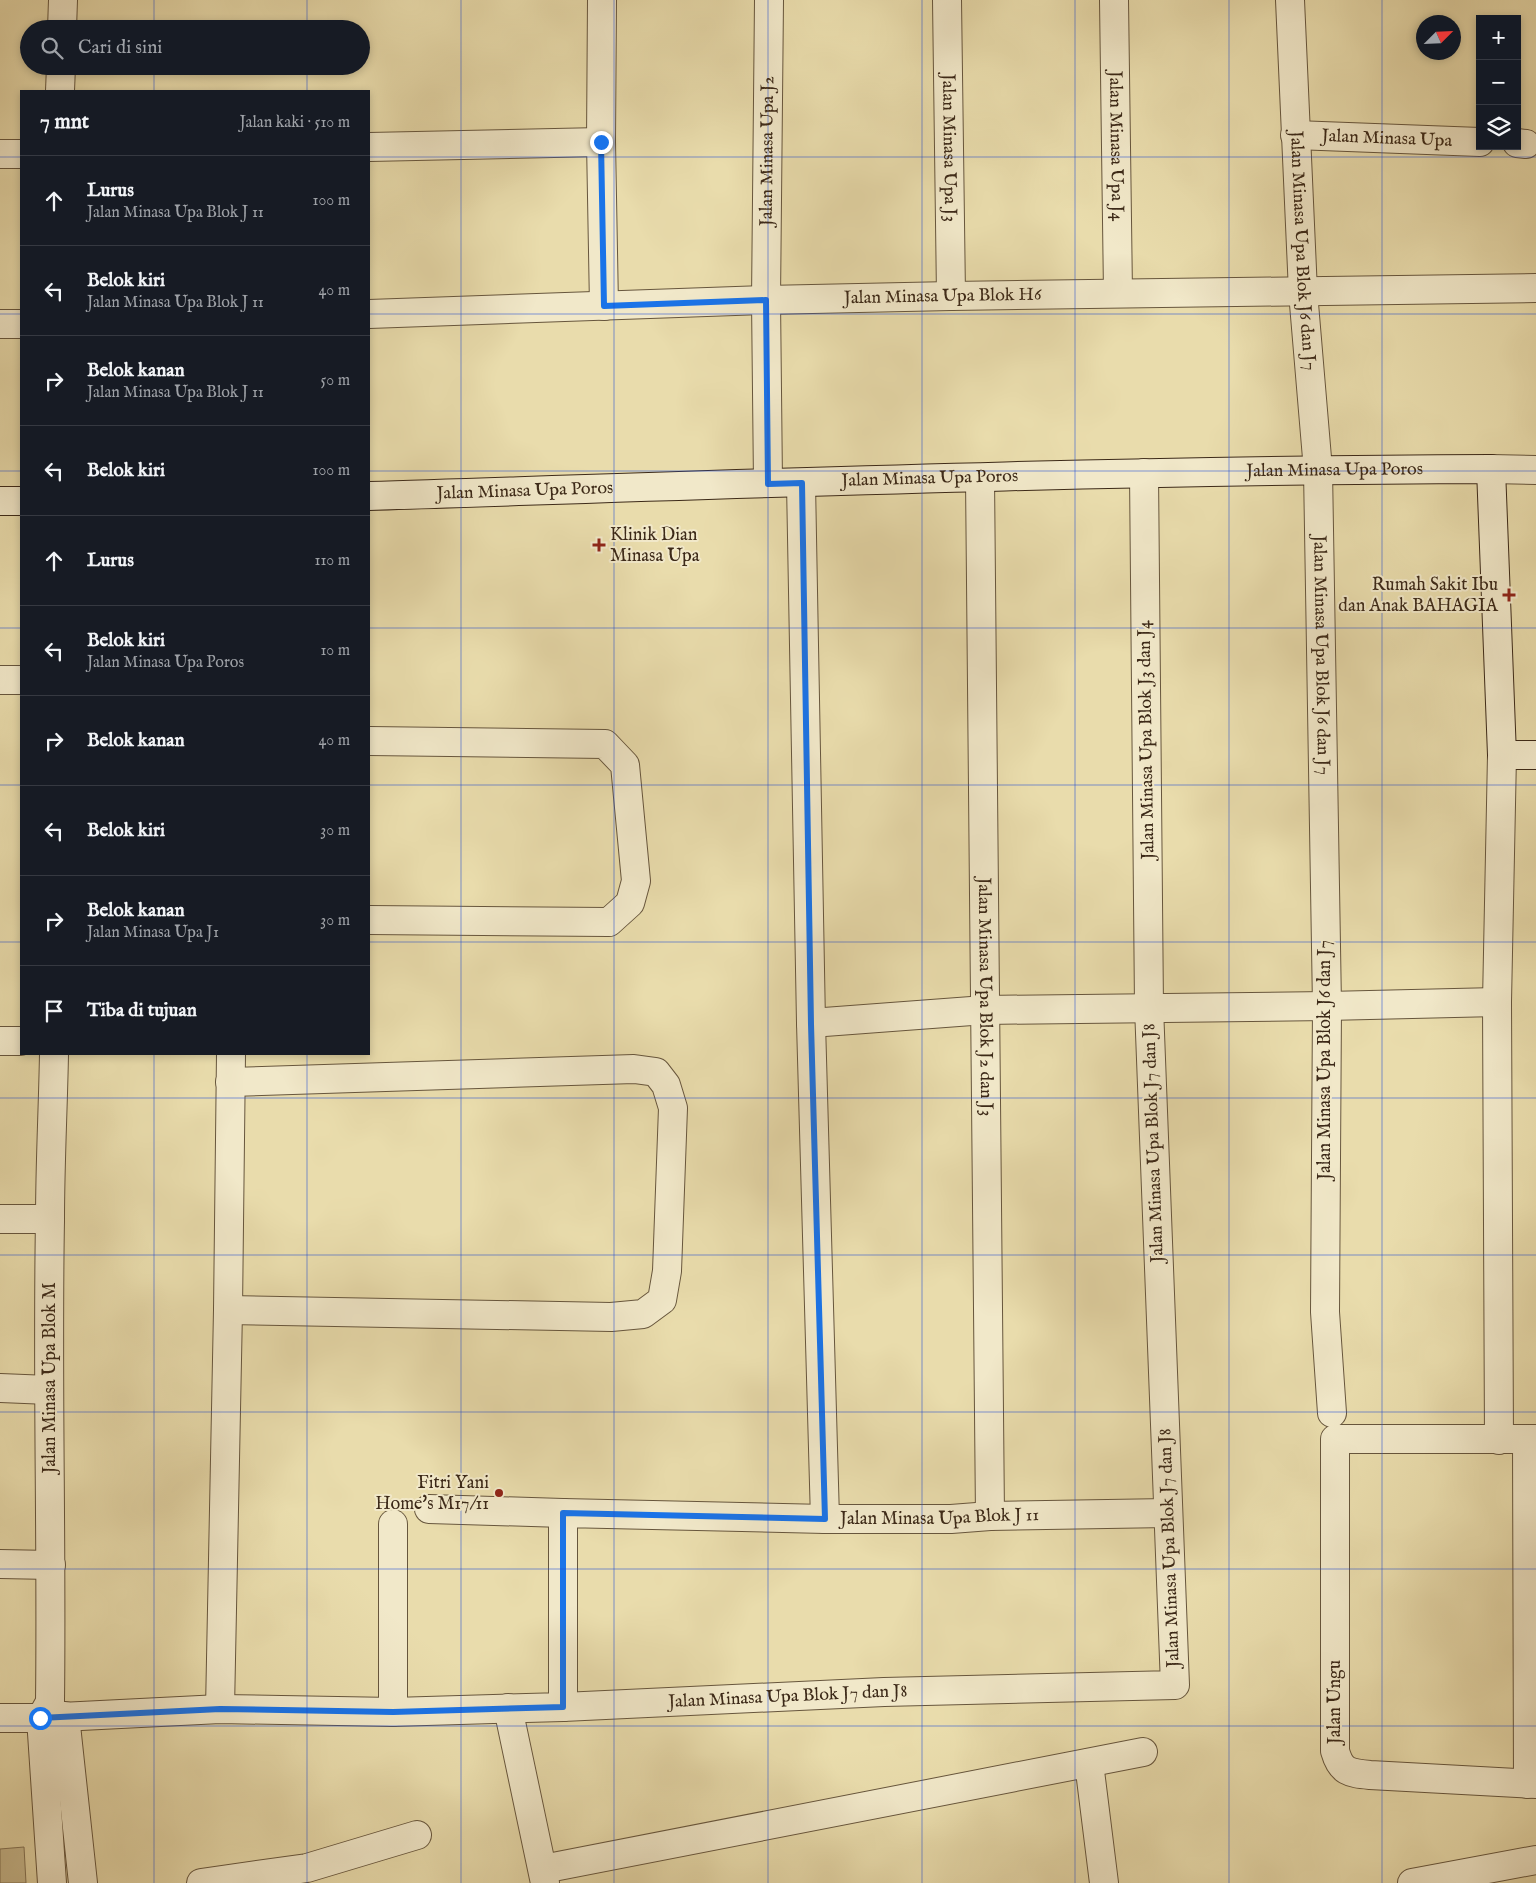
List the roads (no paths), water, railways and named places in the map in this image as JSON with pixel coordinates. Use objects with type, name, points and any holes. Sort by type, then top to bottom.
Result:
[{"type":"street","points":[[62,0],[62,20]]},
{"type":"street","points":[[602,0],[601,142],[604,306]]},
{"type":"street","name":"Jalan Minasa Upa J2","points":[[768,484],[766,300],[769,0]]},
{"type":"street","name":"Jalan Minasa Upa J3","points":[[947,0],[951,296]]},
{"type":"street","name":"Jalan Minasa Upa J4","points":[[1114,0],[1118,293]]},
{"type":"street","name":"Jalan Minasa Upa Blok J6 dan J7","points":[[1290,0],[1303,292],[1318,470],[1326,1006],[1325,1312]]},
{"type":"street","points":[[60,75],[60,90]]},
{"type":"street","name":"Jalan Minasa Upa","points":[[1295,135],[1476,142]]},
{"type":"street","points":[[370,147],[601,142]]},
{"type":"street","points":[[0,154],[20,154]]},
{"type":"street","name":"Jalan Minasa Upa Blok H6","points":[[370,314],[766,300],[1118,293],[1536,288]]},
{"type":"street","points":[[0,324],[20,324]]},
{"type":"street","points":[[1491,469],[1502,755],[1497,1002],[1499,1440]]},
{"type":"street","name":"Jalan Minasa Upa Poros","points":[[370,496],[1318,470],[1536,470]]},
{"type":"street","name":"Jalan Minasa Upa Blok J3 dan J4","points":[[1144,474],[1149,1007]]},
{"type":"street","name":"Jalan Minasa Upa Blok J2 dan J3","points":[[980,478],[990,1516]]},
{"type":"street","points":[[802,483],[811,1024],[825,1519]]},
{"type":"street","points":[[0,501],[20,501]]},
{"type":"street","points":[[0,680],[20,680]]},
{"type":"street","points":[[370,741],[606,744],[625,765],[636,881],[630,903],[609,922],[370,920]]},
{"type":"street","points":[[1502,755],[1536,755]]},
{"type":"street","points":[[811,1024],[985,1010],[1497,1002]]},
{"type":"street","name":"Jalan Minasa Upa Blok J7 dan J8","points":[[563,1707],[884,1692],[1175,1685],[1149,1007]]},
{"type":"street","points":[[0,1041],[20,1041]]},
{"type":"street","name":"Jalan Minasa Upa Blok M","points":[[52,1712],[49,1390],[50,1219],[54,1055]]},
{"type":"street","points":[[220,1709],[231,1055]]},
{"type":"street","points":[[228,1310],[611,1317],[643,1314],[662,1300],[667,1271],[674,1108],[666,1085],[656,1072],[634,1069],[230,1082]]},
{"type":"street","points":[[0,1219],[50,1219]]},
{"type":"street","name":"Jalan Ungu","points":[[1325,1312],[1333,1426],[1335,1751],[1338,1763],[1344,1769],[1370,1776],[1532,1784]]},
{"type":"street","points":[[0,1388],[49,1390]]},
{"type":"street","points":[[1333,1426],[1499,1440],[1532,1439],[1532,1784]]},
{"type":"street","name":"Jalan Minasa Upa Blok J 11","points":[[429,1508],[825,1519],[951,1519],[990,1516],[1168,1513]]},
{"type":"street","points":[[0,1718],[52,1712],[220,1709],[393,1712],[563,1707],[563,1513]]},
{"type":"street","points":[[393,1524],[393,1712]]},
{"type":"street","points":[[0,1564],[51,1565]]},
{"type":"street","points":[[508,1708],[544,1876],[1143,1752]]},
{"type":"street","points":[[52,1712],[52,1883]]},
{"type":"street","points":[[52,1712],[83,1883]]},
{"type":"street","points":[[1089,1763],[1104,1883]]},
{"type":"street","points":[[201,1883],[308,1876],[417,1835]]},
{"type":"street","points":[[1412,1883],[1536,1860]]},
{"type":"place","name":"Klinik Dian Minasa Upa","points":[[599,545]]},
{"type":"place","name":"Rumah Sakit Ibu dan Anak BAHAGIA","points":[[1509,595]]},
{"type":"place","name":"Fitri Yani Home's M17/11","points":[[499,1493]]}]
